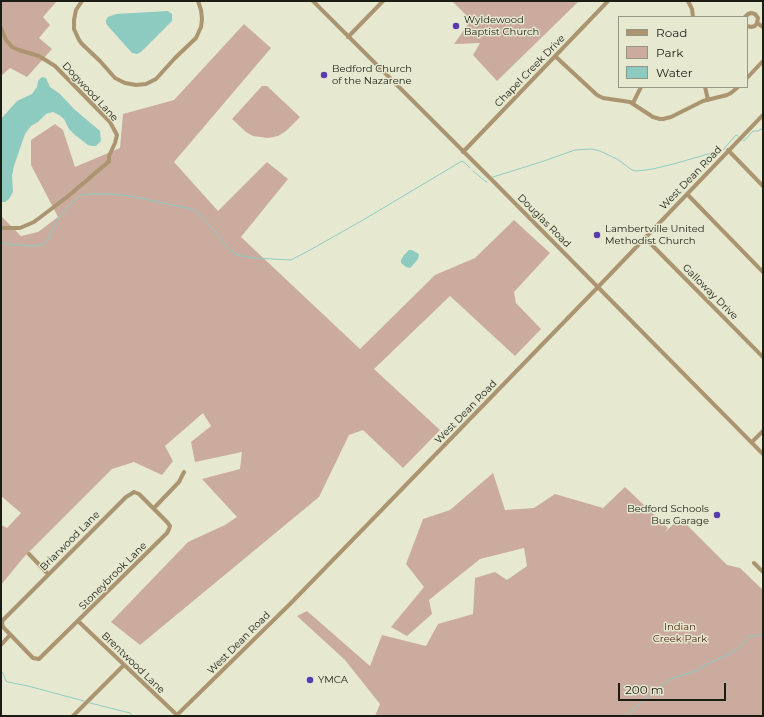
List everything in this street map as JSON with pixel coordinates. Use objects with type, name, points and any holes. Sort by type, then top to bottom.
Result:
[{"type":"street","points":[[82,1],[76,10],[74,20],[74,29],[79,40],[115,78],[125,83],[136,85],[146,84],[154,80],[196,38],[201,27],[202,19],[198,1]]},
{"type":"street","name":"Douglas Road","points":[[312,1],[763,454]]},
{"type":"street","points":[[348,37],[383,1]]},
{"type":"street","name":"Chapel Creek Drive","points":[[463,152],[608,1]]},
{"type":"street","points":[[688,1],[692,9],[693,16]]},
{"type":"street","points":[[746,16],[753,13],[758,18],[757,23],[753,27],[748,26]]},
{"type":"street","points":[[757,23],[763,27]]},
{"type":"street","name":"Dogwood Lane","points":[[1,28],[6,40],[12,47],[39,56],[55,66],[110,122],[117,135],[109,156],[109,161],[67,198],[34,222],[20,228],[1,228]]},
{"type":"street","points":[[555,56],[597,95],[603,98],[633,103],[656,118],[663,119],[671,117],[699,103],[727,95],[737,88]]},
{"type":"street","points":[[748,77],[763,61]]},
{"type":"street","points":[[633,103],[640,88]]},
{"type":"street","points":[[705,88],[708,100]]},
{"type":"street","name":"West Dean Road","points":[[177,716],[290,604],[598,288],[763,115]]},
{"type":"street","points":[[728,150],[763,186]]},
{"type":"street","points":[[687,194],[763,272]]},
{"type":"street","name":"Galloway Drive","points":[[645,238],[763,357]]},
{"type":"street","points":[[752,442],[763,431]]},
{"type":"street","points":[[154,508],[179,482],[184,472]]},
{"type":"street","name":"Briarwood Lane","points":[[2,622],[6,616],[48,574],[131,494],[134,492],[139,494],[154,508]]},
{"type":"street","name":"Stoneybrook Lane","points":[[2,622],[3,627],[33,658],[39,659],[167,533],[170,526],[154,508]]},
{"type":"street","points":[[29,554],[48,574]]},
{"type":"street","points":[[754,563],[763,572]]},
{"type":"street","name":"Brentwood Lane","points":[[78,621],[177,716]]},
{"type":"street","points":[[1,645],[10,635]]},
{"type":"street","points":[[73,716],[124,665]]},
{"type":"green space","points":[[1,1],[57,1],[43,17],[50,25],[39,38],[52,49],[27,77],[10,68],[1,76]]},
{"type":"green space","points":[[452,1],[579,1],[497,81],[473,55],[480,43],[454,44],[471,20]]},
{"type":"green space","points":[[244,24],[271,48],[174,162],[218,211],[267,162],[288,179],[241,237],[360,349],[435,275],[475,258],[514,220],[550,253],[514,292],[516,303],[541,329],[515,356],[450,296],[374,369],[440,430],[403,468],[363,430],[349,435],[319,497],[140,645],[111,622],[188,542],[225,525],[237,517],[202,479],[240,469],[242,452],[195,462],[191,442],[211,426],[203,413],[165,446],[173,461],[162,475],[134,462],[112,469],[23,558],[1,585],[1,525],[7,528],[21,513],[1,496],[1,216],[21,236],[38,232],[58,217],[31,165],[31,140],[55,124],[63,130],[75,167],[120,148],[123,114],[174,100]]},
{"type":"green space","points":[[262,86],[267,86],[300,117],[286,131],[278,136],[268,138],[253,136],[246,132],[232,119]]},
{"type":"green space","name":"Indian Creek Park","points":[[493,473],[505,510],[534,508],[555,494],[603,508],[625,487],[668,528],[664,533],[680,518],[727,565],[740,568],[763,590],[763,716],[375,716],[380,704],[345,660],[297,616],[307,611],[370,666],[382,635],[426,646],[438,624],[473,614],[475,578],[495,572],[507,580],[527,566],[524,548],[480,559],[429,600],[432,614],[407,636],[391,627],[424,587],[406,564],[423,519],[450,510]]},
{"type":"water","points":[[168,11],[172,14],[172,21],[141,52],[137,54],[132,53],[106,23],[108,17],[116,14]]},
{"type":"water","points":[[42,77],[46,78],[50,87],[60,94],[74,109],[100,131],[101,141],[96,146],[88,145],[69,129],[64,119],[59,115],[53,112],[46,114],[38,122],[31,126],[25,134],[14,166],[12,176],[13,192],[9,199],[5,202],[1,202],[1,119],[17,101],[32,94],[37,87],[38,81]]},
{"type":"water","points":[[409,250],[419,254],[418,259],[410,268],[401,263],[404,255]]},
{"type":"waterway","points":[[743,140],[744,141],[753,131],[758,131],[763,128]]},
{"type":"waterway","points":[[493,177],[575,150],[592,149],[617,159],[632,170],[637,171],[653,169],[722,151],[736,135],[738,136]]},
{"type":"waterway","points":[[1,242],[6,244],[32,246],[44,244],[56,222],[78,197],[81,195],[91,194],[109,194],[130,196],[192,209],[200,214],[230,250],[237,255],[254,258],[291,260],[363,220],[462,161],[470,168]]},
{"type":"waterway","points":[[473,171],[487,182]]},
{"type":"waterway","points":[[624,716],[671,679],[695,671],[729,654],[742,645],[750,636],[763,635]]},
{"type":"waterway","points":[[1,671],[8,682],[84,701]]},
{"type":"waterway","points":[[90,703],[130,713],[133,716]]},
{"type":"place","name":"Wyldewood Baptist Church","points":[[456,26]]},
{"type":"place","name":"Bedford Church of the Nazarene","points":[[324,75]]},
{"type":"place","name":"Lambertville United Methodist Church","points":[[597,235]]},
{"type":"place","name":"Bedford Schools Bus Garage","points":[[717,515]]},
{"type":"place","name":"YMCA","points":[[310,680]]}]
